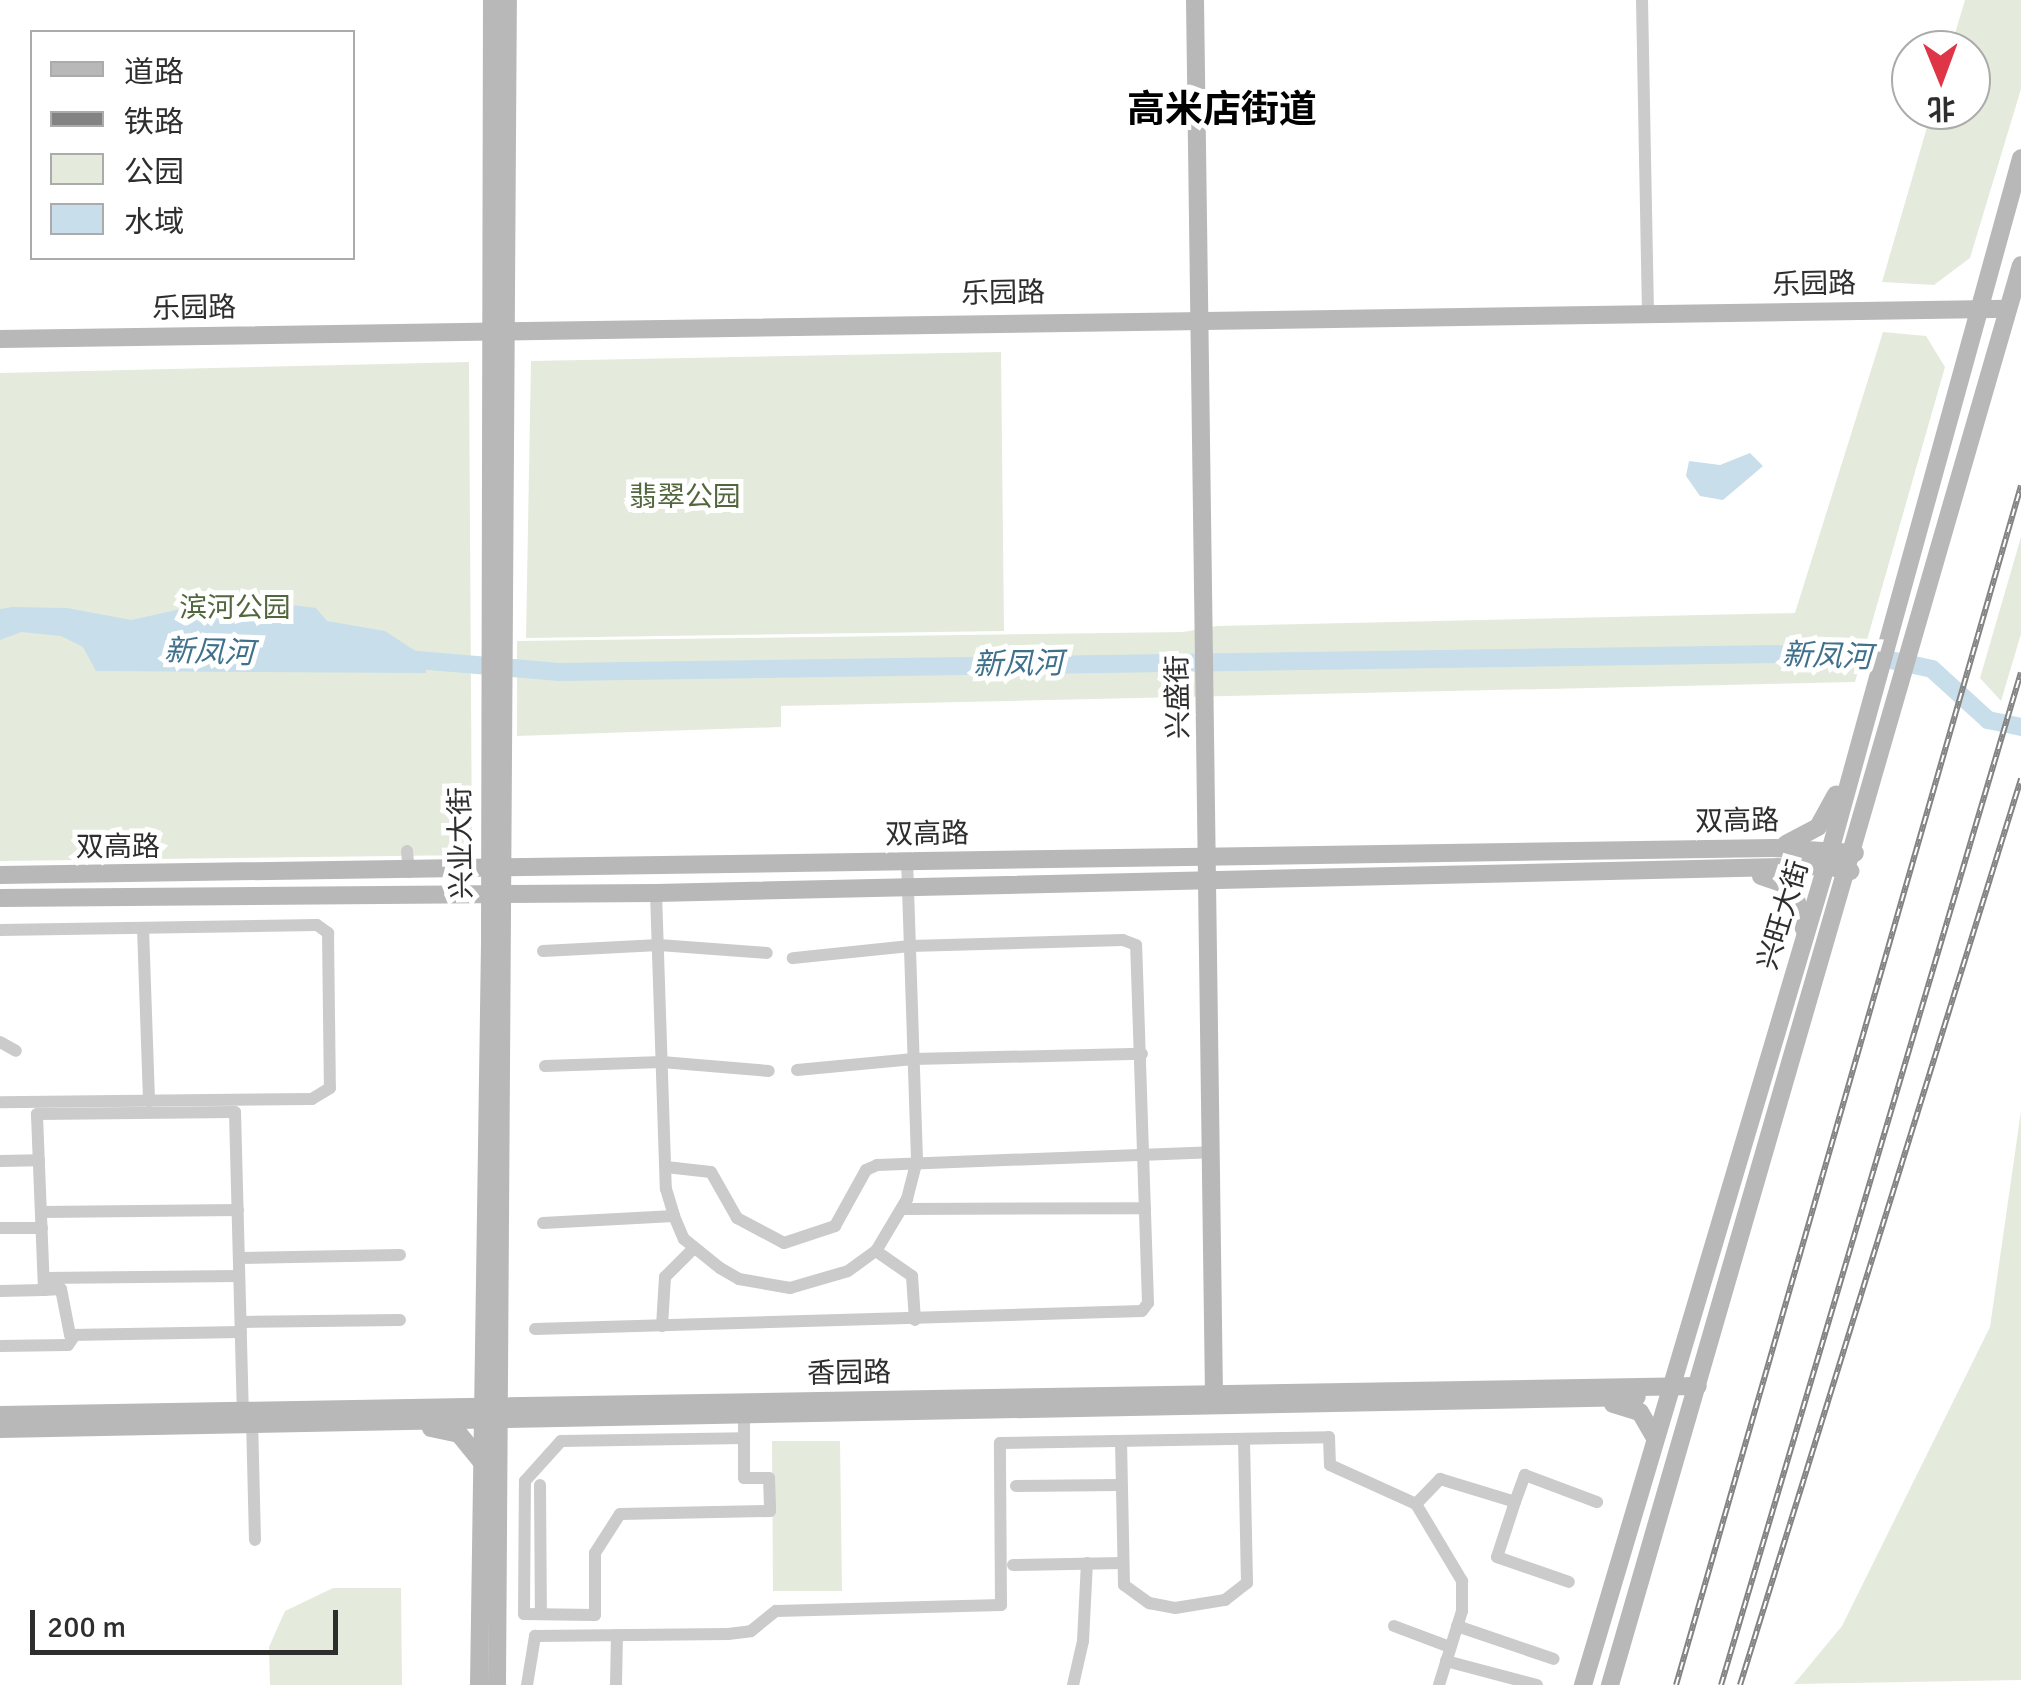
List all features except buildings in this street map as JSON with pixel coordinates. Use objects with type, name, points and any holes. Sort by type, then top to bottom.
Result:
[{"type":"street","name":"兴业大街","points":[[492,0],[497,330],[491,1413],[497,1685]]},
{"type":"street","name":"兴业大街","points":[[497,330],[508,0]]},
{"type":"street","name":"兴盛街","points":[[1194,0],[1214,1394]]},
{"type":"street","points":[[1642,0],[1648,312]]},
{"type":"street","name":"兴旺大街","points":[[1583,1685],[1829,857],[1975,310],[2021,158]]},
{"type":"street","name":"兴旺大街","points":[[1610,1685],[1920,632],[2021,265]]},
{"type":"street","name":"乐园路","points":[[0,340],[1200,316],[2008,309]]},
{"type":"street","points":[[1774,848],[1824,820],[1866,720]]},
{"type":"street","points":[[1841,814],[1848,826],[1864,821]]},
{"type":"street","name":"双高路","points":[[0,875],[496,871],[1774,848],[1853,862]]},
{"type":"street","points":[[407,851],[409,872]]},
{"type":"street","name":"双高路","points":[[0,898],[656,893],[1696,868],[1829,857]]},
{"type":"street","points":[[656,893],[666,1167],[674,1216],[694,1248],[739,1279],[790,1288],[848,1271],[876,1251],[904,1209],[917,1160],[907,862]]},
{"type":"street","points":[[1696,868],[1784,880],[1801,902],[1807,931],[1824,917],[1834,928]]},
{"type":"street","points":[[0,930],[317,925],[328,933],[330,1088],[312,1099],[0,1102]]},
{"type":"street","points":[[143,928],[149,1101]]},
{"type":"street","points":[[535,1329],[1142,1311],[1148,1302],[1136,946],[1123,940],[910,946],[793,958]]},
{"type":"street","points":[[543,952],[658,945],[767,953]]},
{"type":"street","points":[[0,1042],[16,1051]]},
{"type":"street","points":[[798,1070],[914,1060],[1142,1054]]},
{"type":"street","points":[[545,1066],[662,1062],[769,1070]]},
{"type":"street","points":[[44,1284],[38,1114],[235,1112],[241,1327],[255,1540]]},
{"type":"street","points":[[666,1167],[711,1172],[737,1218],[784,1243],[835,1226],[866,1170],[917,1160],[1211,1152]]},
{"type":"street","points":[[0,1161],[39,1160]]},
{"type":"street","points":[[904,1209],[1145,1208]]},
{"type":"street","points":[[41,1212],[238,1210]]},
{"type":"street","points":[[544,1223],[674,1216]]},
{"type":"street","points":[[0,1228],[42,1228]]},
{"type":"street","points":[[662,1326],[665,1277],[694,1248]]},
{"type":"street","points":[[876,1251],[912,1276],[915,1320]]},
{"type":"street","points":[[239,1258],[400,1254]]},
{"type":"street","points":[[0,1291],[44,1284],[240,1276]]},
{"type":"street","points":[[44,1284],[61,1289],[66,1332],[75,1335],[400,1320]]},
{"type":"street","points":[[0,1346],[68,1345],[75,1335]]},
{"type":"street","name":"香园路","points":[[0,1429],[249,1415],[410,1425],[491,1413],[744,1418],[1608,1402],[1668,1392]]},
{"type":"street","name":"香园路","points":[[0,1415],[491,1413],[1214,1394],[1696,1392]]},
{"type":"street","points":[[1608,1402],[1640,1412],[1654,1438]]},
{"type":"street","name":"兴业大街","points":[[479,1685],[481,1461],[491,1413]]},
{"type":"street","points":[[744,1418],[744,1438],[744,1478],[769,1478],[770,1511],[620,1514],[595,1553],[595,1614],[524,1614],[524,1481],[560,1441],[744,1438]]},
{"type":"street","points":[[410,1425],[459,1434],[481,1461]]},
{"type":"street","points":[[527,1685],[535,1636],[752,1630],[776,1610],[1000,1605],[1000,1443],[1328,1437],[1330,1465],[1416,1504],[1462,1581],[1457,1626],[1440,1685]]},
{"type":"street","points":[[1120,1441],[1124,1585],[1149,1603],[1200,1606],[1240,1592],[1247,1582],[1244,1439]]},
{"type":"street","points":[[1570,1582],[1497,1557],[1515,1502],[1526,1475],[1597,1502]]},
{"type":"street","points":[[1416,1504],[1440,1479],[1515,1502]]},
{"type":"street","points":[[1016,1486],[1121,1484]]},
{"type":"street","points":[[540,1485],[541,1614]]},
{"type":"street","points":[[1014,1565],[1123,1563]]},
{"type":"street","points":[[1074,1685],[1084,1642],[1087,1564]]},
{"type":"street","points":[[1394,1626],[1448,1654],[1537,1685]]},
{"type":"street","points":[[1457,1626],[1554,1659]]},
{"type":"street","points":[[616,1685],[617,1635]]},
{"type":"green space","points":[[1965,0],[2021,0],[2021,89],[1970,258],[1934,285],[1882,282],[1926,130],[1991,130],[1991,30],[1956,30]]},
{"type":"green space","points":[[1883,332],[1926,336],[1945,367],[1855,682],[781,706],[781,727],[517,736],[517,641],[1183,632],[1217,626],[1795,613]]},
{"type":"green space","name":"翡翠公园","points":[[1001,352],[1004,631],[526,638],[531,361]]},
{"type":"green space","name":"滨河公园","points":[[469,362],[472,855],[0,861],[0,373]]},
{"type":"green space","points":[[2021,537],[2021,634],[2001,701],[1980,678]]},
{"type":"green space","points":[[2021,1111],[2021,1680],[1794,1684],[1842,1626],[1990,1327]]},
{"type":"green space","points":[[772,1441],[840,1441],[842,1591],[773,1591]]},
{"type":"green space","points":[[333,1588],[401,1588],[402,1685],[270,1685],[269,1647],[285,1611]]},
{"type":"water","points":[[1750,453],[1763,466],[1723,500],[1700,496],[1686,476],[1689,461],[1720,465]]},
{"type":"water","points":[[275,603],[316,608],[327,621],[385,631],[426,658],[426,673],[96,671],[83,647],[61,636],[21,632],[0,640],[0,609],[12,607],[67,608],[131,620],[181,609],[211,616],[233,604]]},
{"type":"waterway","name":"新凤河","points":[[405,659],[559,672],[1858,653],[1932,669],[1988,720],[2021,727]]},
{"type":"railway","points":[[1676,1685],[2021,486]]},
{"type":"railway","points":[[1721,1685],[2021,672]]},
{"type":"railway","points":[[1740,1685],[2021,779]]},
{"type":"district","name":"高米店街道","points":[[1222,110]]}]
